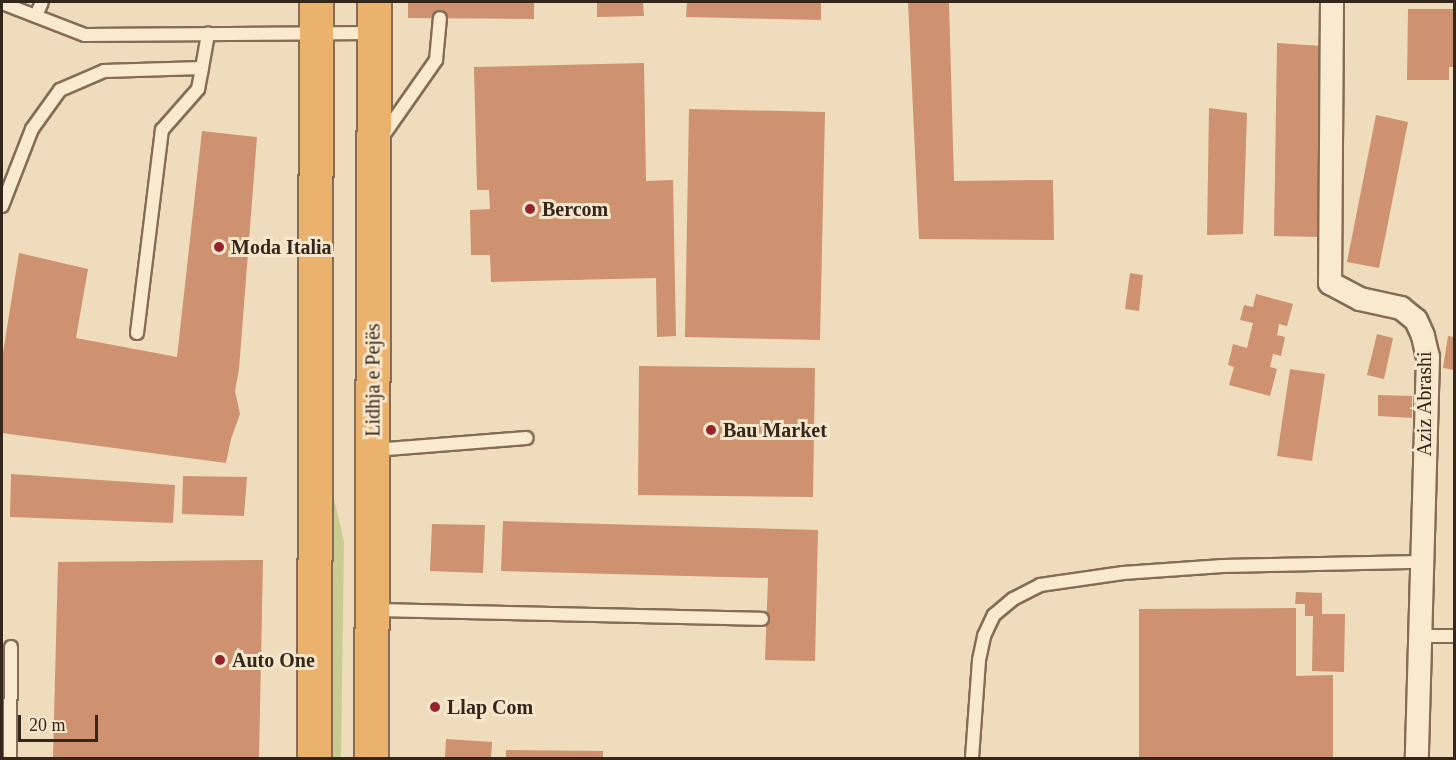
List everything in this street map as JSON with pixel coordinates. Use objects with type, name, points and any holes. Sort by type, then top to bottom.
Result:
[{"type":"highway","points":[[314,759],[316,17]]},
{"type":"highway","name":"Lidhja e Pejës","points":[[371,759],[375,17]]},
{"type":"street","name":"Aziz Abrashi","points":[[1332,2],[1330,283],[1360,299],[1401,308],[1416,320],[1428,357],[1420,562],[1422,636],[1417,759]]},
{"type":"lane","points":[[36,16],[42,2]]},
{"type":"lane","points":[[2,3],[85,35],[208,34],[316,17],[375,17]]},
{"type":"lane","points":[[375,148],[436,60],[440,18]]},
{"type":"lane","points":[[137,333],[162,130],[198,89],[208,34]]},
{"type":"lane","points":[[2,206],[32,129],[60,90],[104,71],[202,68]]},
{"type":"lane","points":[[373,451],[527,438]]},
{"type":"lane","points":[[972,759],[979,660],[984,636],[994,615],[1013,599],[1040,585],[1123,573],[1200,568],[1420,562]]},
{"type":"lane","points":[[372,610],[762,619]]},
{"type":"lane","points":[[1422,636],[1455,636]]},
{"type":"lane","points":[[10,759],[11,646]]},
{"type":"green space","points":[[325,129],[333,129],[333,494],[344,542],[341,758],[327,758]]},
{"type":"building","points":[[408,2],[534,2],[534,19],[408,18]]},
{"type":"building","points":[[597,2],[643,2],[644,16],[597,17]]},
{"type":"building","points":[[687,2],[821,2],[821,20],[686,17]]},
{"type":"building","points":[[908,2],[949,2],[954,181],[1053,180],[1054,240],[919,239]]},
{"type":"building","points":[[1408,9],[1454,9],[1454,67],[1449,67],[1449,80],[1407,80]]},
{"type":"building","points":[[1277,43],[1322,46],[1320,237],[1274,236]]},
{"type":"building","points":[[644,63],[646,181],[673,180],[676,336],[657,337],[656,278],[491,282],[490,255],[471,255],[470,210],[490,209],[489,190],[477,190],[474,67]]},
{"type":"building","points":[[1209,108],[1247,113],[1243,234],[1207,235]]},
{"type":"building","points":[[689,109],[825,112],[820,340],[685,337]]},
{"type":"building","points":[[1376,115],[1408,122],[1379,268],[1347,262]]},
{"type":"building","points":[[202,131],[257,137],[239,369],[235,391],[240,414],[226,463],[2,433],[2,359],[19,253],[88,269],[76,338],[177,357]]},
{"type":"building","points":[[1130,273],[1143,275],[1139,311],[1125,309]]},
{"type":"building","points":[[1256,294],[1293,304],[1287,326],[1279,324],[1277,335],[1285,337],[1281,356],[1273,354],[1270,367],[1277,369],[1270,396],[1229,385],[1234,367],[1228,365],[1233,344],[1247,348],[1253,323],[1240,320],[1244,305],[1253,307]]},
{"type":"building","points":[[1377,334],[1393,338],[1384,379],[1367,375]]},
{"type":"building","points":[[1448,336],[1454,337],[1454,370],[1443,368]]},
{"type":"building","points":[[639,366],[815,368],[813,497],[638,495]]},
{"type":"building","points":[[1290,369],[1325,374],[1312,461],[1277,456]]},
{"type":"building","points":[[1378,395],[1412,396],[1412,418],[1378,416]]},
{"type":"building","points":[[11,474],[175,485],[173,523],[10,517]]},
{"type":"building","points":[[183,476],[247,477],[244,516],[182,514]]},
{"type":"building","points":[[503,521],[818,530],[815,661],[765,660],[768,578],[501,571]]},
{"type":"building","points":[[432,524],[485,525],[483,573],[430,571]]},
{"type":"building","points":[[263,560],[259,758],[53,758],[58,562]]},
{"type":"building","points":[[1296,592],[1322,593],[1322,614],[1345,614],[1344,672],[1312,671],[1313,616],[1305,616],[1305,604],[1295,604]]},
{"type":"building","points":[[1296,608],[1296,676],[1333,675],[1333,758],[1139,758],[1139,609]]},
{"type":"building","points":[[446,739],[492,742],[491,758],[445,758]]},
{"type":"building","points":[[506,750],[603,751],[603,758],[506,758]]},
{"type":"place","name":"Bercom","points":[[530,209]]},
{"type":"place","name":"Moda Italia","points":[[219,247]]},
{"type":"place","name":"Bau Market","points":[[711,430]]},
{"type":"place","name":"Auto One","points":[[220,660]]},
{"type":"place","name":"Llap Com","points":[[435,707]]}]
